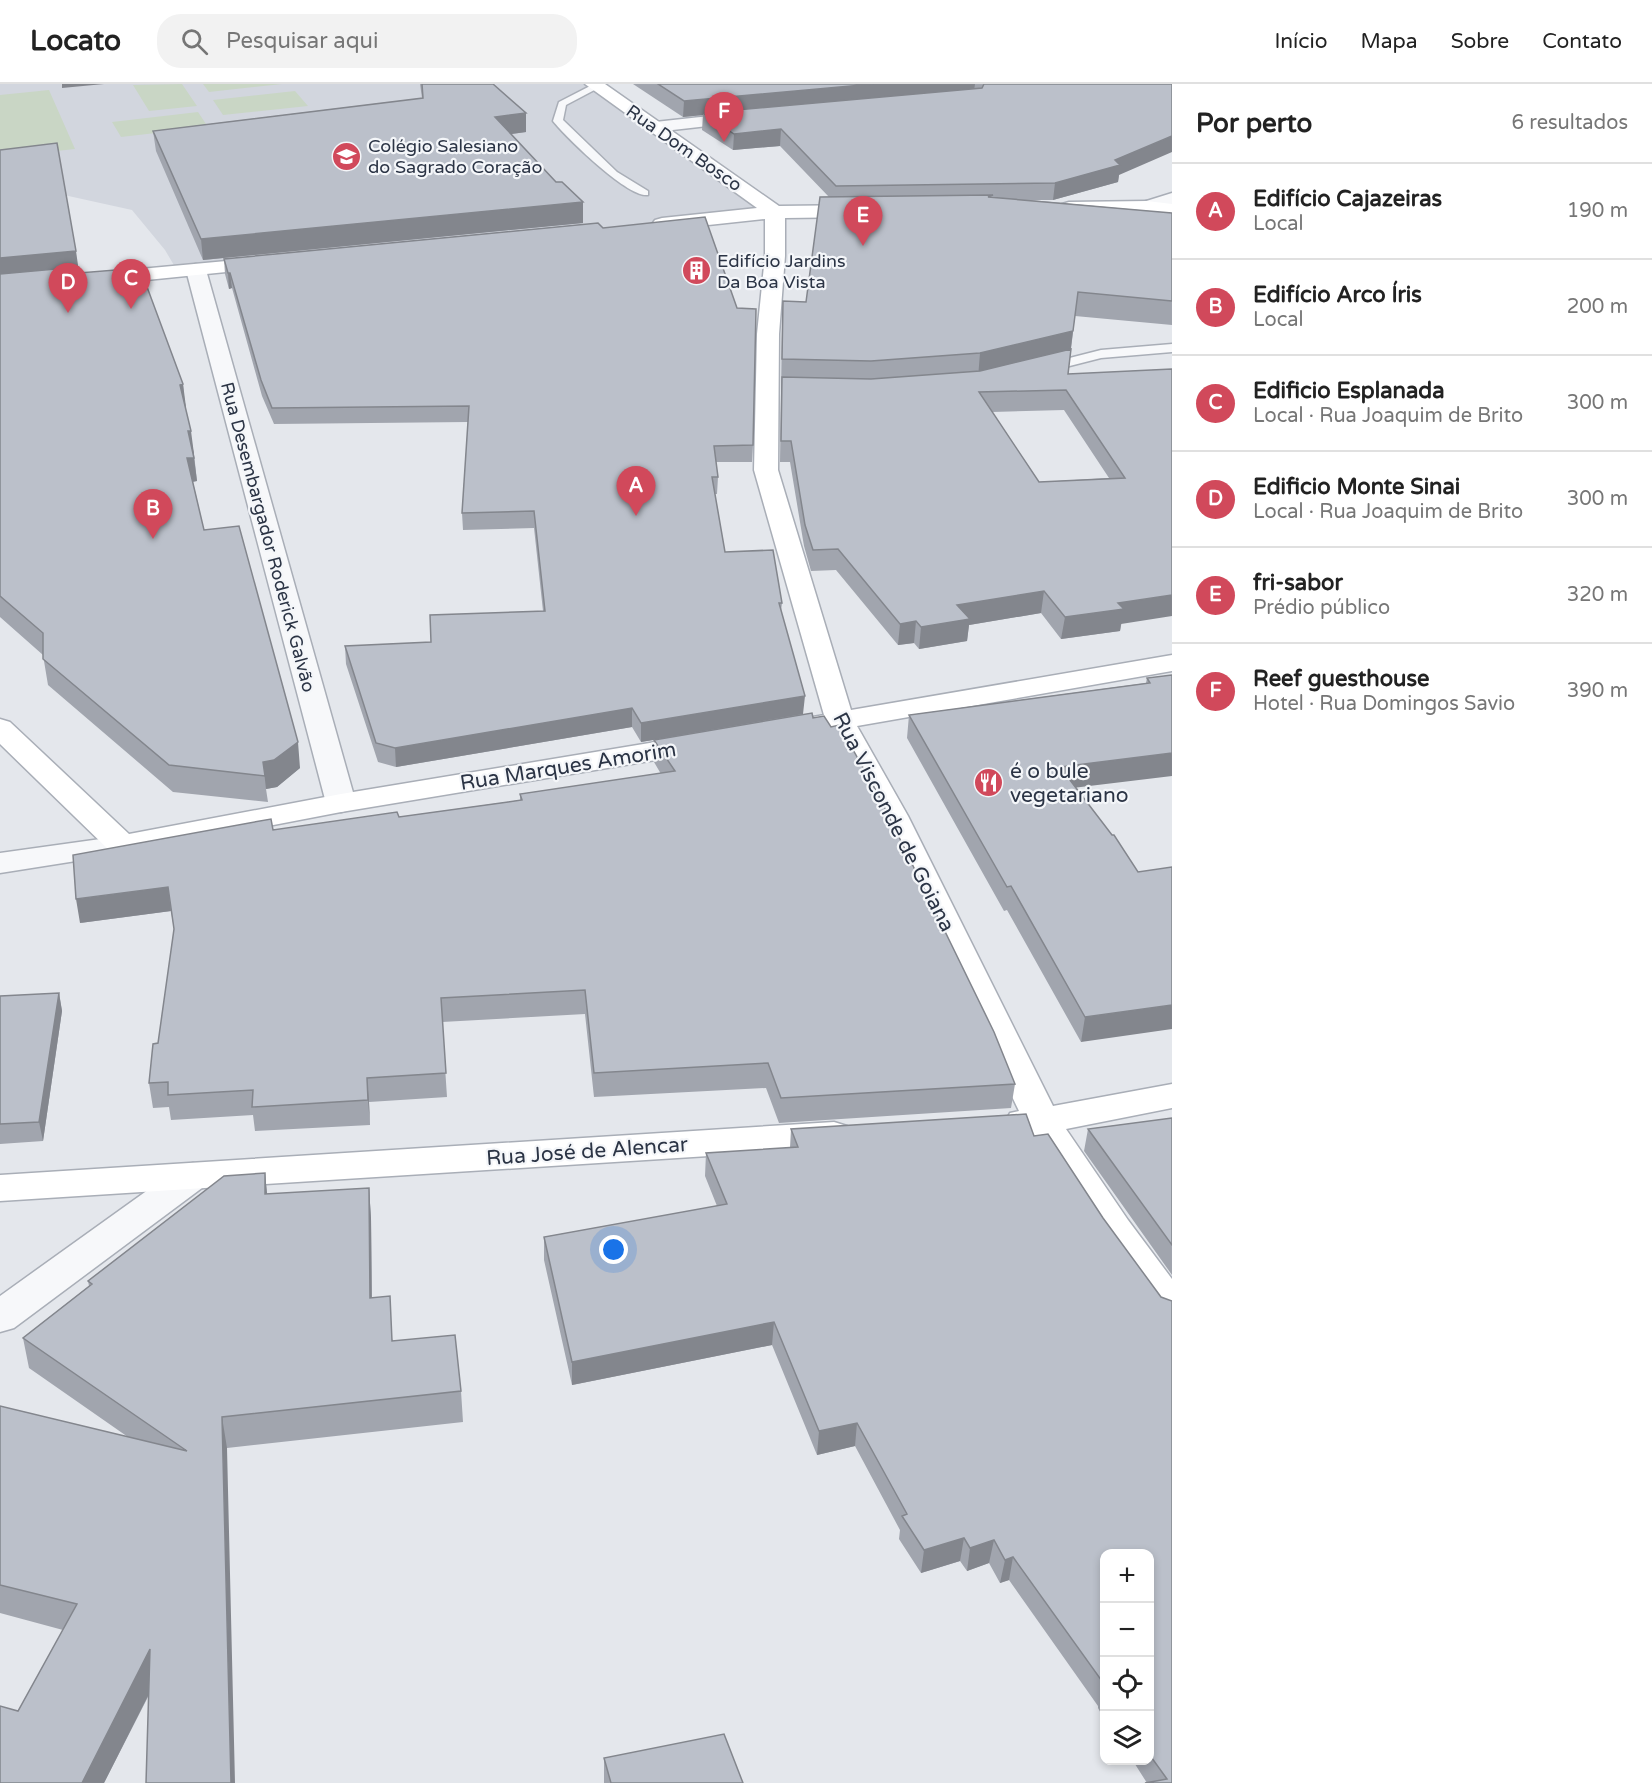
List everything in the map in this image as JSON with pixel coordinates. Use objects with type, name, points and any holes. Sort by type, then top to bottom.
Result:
[{"type":"street","name":"Rua Dom Bosco","points":[[596,85],[774,212]]},
{"type":"street","points":[[655,127],[759,116]]},
{"type":"street","points":[[1147,207],[1172,199]]},
{"type":"street","points":[[1054,209],[1147,207],[1172,210]]},
{"type":"street","points":[[645,225],[774,212],[879,211]]},
{"type":"street","name":"Rua Visconde de Goiana","points":[[774,212],[775,256],[768,334],[772,390],[766,470],[840,721],[893,816],[1042,1121],[1114,1230],[1172,1308]]},
{"type":"street","points":[[83,280],[290,261]]},
{"type":"street","name":"Rua Desembargador Roderick Galvão","points":[[196,270],[341,803]]},
{"type":"street","points":[[759,734],[1172,663]]},
{"type":"street","points":[[0,728],[122,845]]},
{"type":"street","name":"Rua Marques Amorim","points":[[0,863],[122,845],[341,803],[724,740]]},
{"type":"street","points":[[994,1124],[1042,1121],[1172,1095]]},
{"type":"street","name":"Rua José de Alencar","points":[[0,1188],[863,1133]]},
{"type":"street","points":[[0,1317],[194,1176]]},
{"type":"lane","points":[[596,85],[562,104],[558,121],[613,174],[644,193]]},
{"type":"lane","points":[[1037,370],[1101,354],[1172,348]]},
{"type":"shaded area","name":"Colégio Salesiano do Sagrado Coração","points":[[0,84],[594,84],[775,212],[178,272],[165,250],[132,210],[14,184],[0,186]]},
{"type":"green space","points":[[182,84],[197,106],[149,111],[133,85]]},
{"type":"green space","points":[[203,84],[282,84],[209,92]]},
{"type":"green space","points":[[49,90],[75,149],[0,157],[0,95]]},
{"type":"green space","points":[[295,91],[308,106],[223,115],[213,100]]},
{"type":"green space","points":[[198,112],[208,127],[121,137],[112,122]]},
{"type":"building","points":[[422,84],[493,84],[526,113],[495,117],[556,182],[562,182],[583,202],[201,239],[153,131],[423,98]]},
{"type":"building","points":[[658,84],[873,84],[684,101]]},
{"type":"building","points":[[984,84],[1172,84],[1172,136],[1115,160],[1120,165],[1055,183],[836,186],[781,129],[734,134],[703,113],[982,88]]},
{"type":"building","points":[[57,143],[76,251],[0,258],[0,150]]},
{"type":"building","points":[[993,195],[988,197],[1172,213],[1172,301],[1078,292],[1073,331],[980,353],[871,361],[782,359],[783,301],[806,302],[820,197]]},
{"type":"building","points":[[705,217],[737,308],[756,309],[753,445],[714,446],[718,477],[712,477],[725,552],[773,550],[782,603],[779,603],[805,696],[641,723],[632,708],[395,748],[376,743],[345,646],[431,642],[430,615],[545,611],[534,511],[462,513],[469,406],[272,408],[261,380],[224,259],[598,223],[603,228]]},
{"type":"building","points":[[78,267],[79,273],[140,268],[183,384],[180,385],[191,431],[188,431],[194,458],[187,458],[204,530],[239,526],[298,742],[274,760],[263,762],[265,776],[169,765],[43,659],[43,633],[0,596],[0,274]]},
{"type":"building","points":[[1071,349],[1068,374],[1172,369],[1172,595],[1118,603],[1124,609],[1065,617],[1044,591],[957,605],[970,619],[921,627],[916,621],[900,624],[838,549],[813,550],[805,525],[791,441],[781,441],[782,377],[871,379],[980,371]],"holes":[[[1066,390],[1125,478],[1039,482],[979,392]]]},
{"type":"building","points":[[1172,675],[1172,753],[1060,767],[1114,835],[1138,872],[1172,867],[1172,1005],[1085,1017],[1011,886],[1007,887],[909,715],[1150,683],[1147,678]]},
{"type":"building","points":[[812,713],[813,718],[824,716],[831,727],[839,725],[878,794],[994,1032],[1015,1084],[781,1098],[768,1063],[594,1073],[585,990],[441,998],[446,1073],[367,1078],[368,1100],[252,1107],[253,1090],[168,1095],[168,1082],[149,1083],[153,1044],[158,1043],[174,929],[168,887],[76,899],[73,855],[271,819],[273,830],[397,812],[399,817],[522,800],[520,794],[675,771],[654,740]]},
{"type":"building","points":[[59,993],[39,1122],[0,1124],[0,996]]},
{"type":"building","points":[[1026,1114],[1034,1136],[1048,1134],[1103,1218],[1161,1297],[1172,1301],[1172,1783],[1145,1783],[1167,1779],[1154,1761],[1154,1549],[1100,1549],[1100,1678],[1013,1557],[1005,1560],[994,1540],[970,1548],[964,1538],[924,1550],[902,1516],[907,1514],[857,1423],[819,1431],[774,1322],[572,1362],[544,1237],[727,1204],[706,1153],[798,1147],[791,1129]]},
{"type":"building","points":[[1172,1118],[1172,1245],[1088,1129]]},
{"type":"building","points":[[265,1173],[265,1194],[369,1188],[370,1298],[390,1296],[392,1341],[455,1335],[461,1391],[222,1417],[231,1783],[146,1783],[150,1649],[82,1783],[0,1783],[0,1706],[18,1711],[77,1604],[0,1585],[0,1406],[187,1451],[23,1338],[92,1284],[88,1281],[224,1176]]},
{"type":"building","points":[[724,1734],[743,1783],[611,1783],[604,1758]]},
{"type":"place","name":"Reef guesthouse","points":[[724,142]]},
{"type":"place","name":"Colégio Salesiano do Sagrado Coração","points":[[347,156]]},
{"type":"place","name":"fri-sabor","points":[[863,246]]},
{"type":"place","name":"Edifício Jardins Da Boa Vista","points":[[696,271]]},
{"type":"place","name":"Edificio Esplanada","points":[[131,309]]},
{"type":"place","name":"Edificio Monte Sinai","points":[[68,313]]},
{"type":"place","name":"Edifício Cajazeiras","points":[[636,516]]},
{"type":"place","name":"Edifício Arco Íris","points":[[153,539]]},
{"type":"place","name":"é o bule vegetariano","points":[[989,783]]}]
